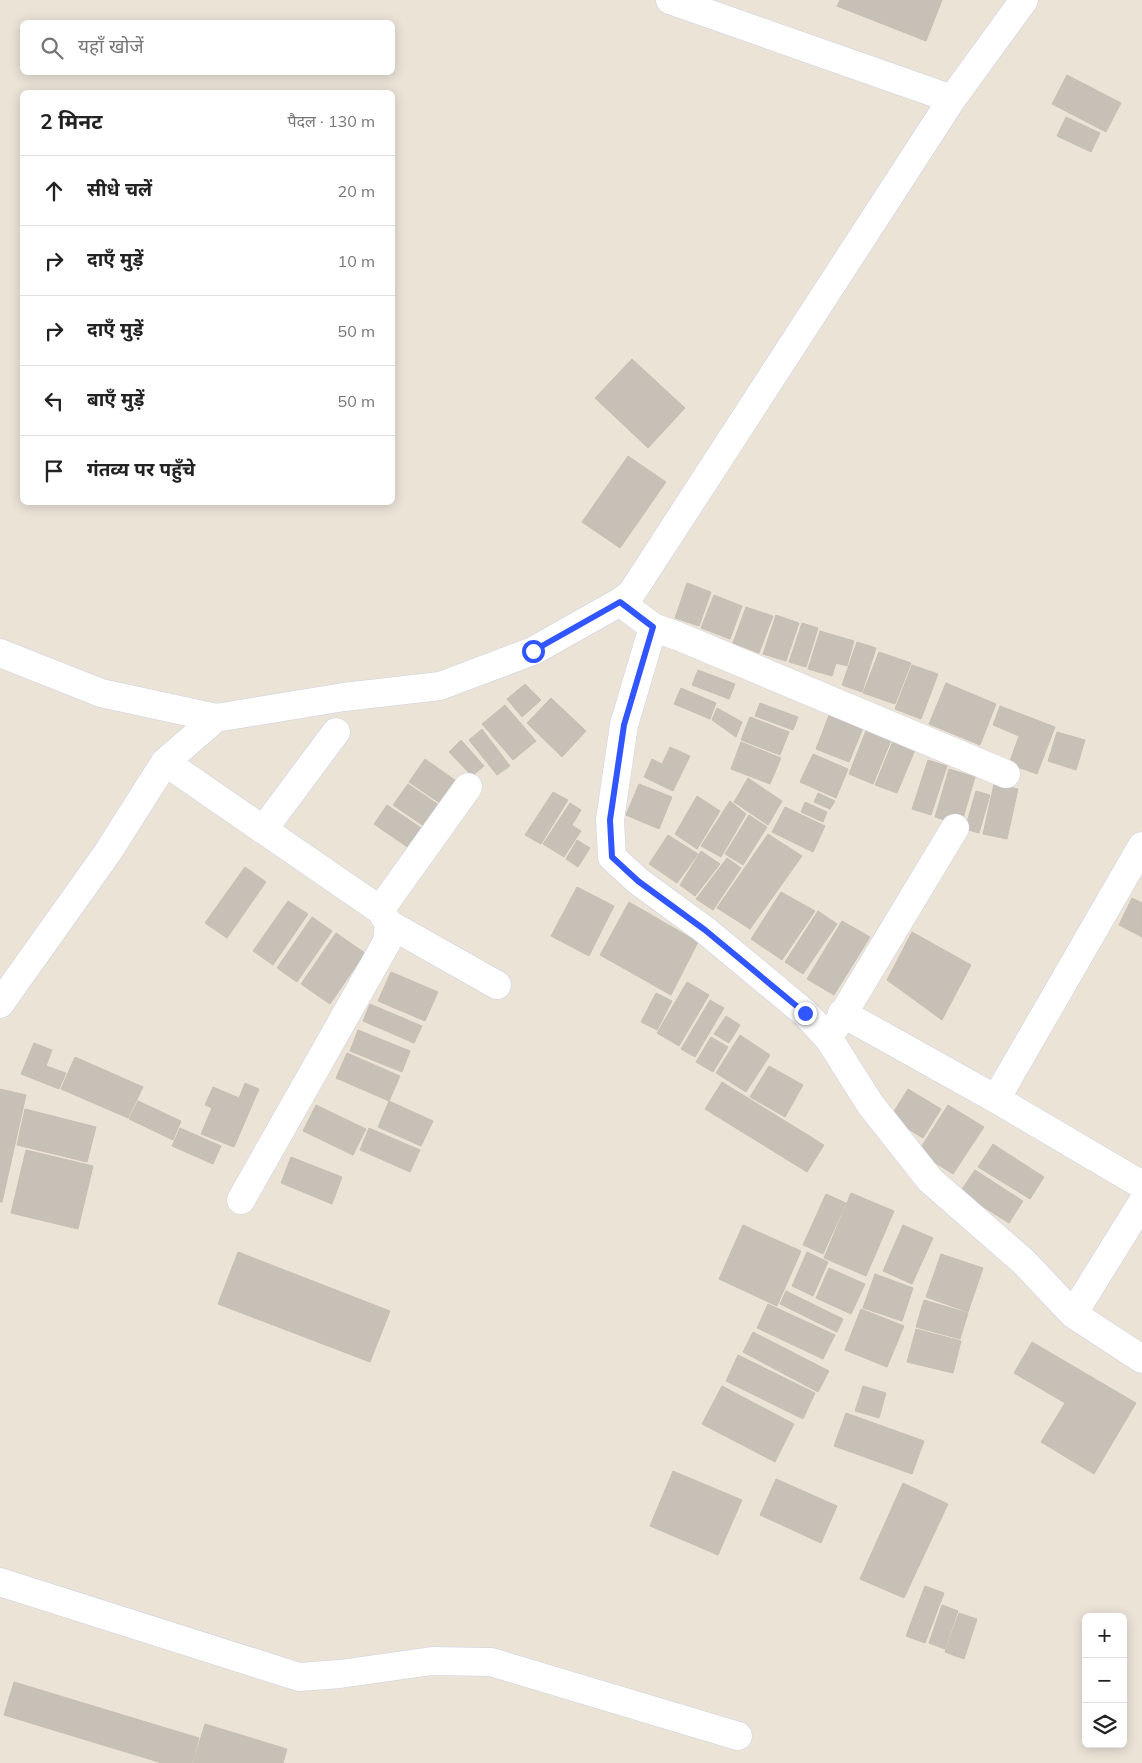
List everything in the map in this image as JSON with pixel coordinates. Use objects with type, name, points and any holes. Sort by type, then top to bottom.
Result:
[{"type":"street","points":[[670,0],[952,99]]},
{"type":"street","points":[[0,653],[101,693],[216,718],[344,697],[440,686],[533,651],[620,602],[631,594],[952,99],[1024,0]]},
{"type":"street","points":[[620,602],[653,627],[1006,774]]},
{"type":"street","points":[[653,627],[624,725],[610,820],[612,857],[638,881],[705,930],[805,1013],[829,1039],[870,1104],[930,1180],[1024,1262],[1073,1314],[1142,1359]]},
{"type":"street","points":[[0,1004],[108,852],[165,762],[216,718]]},
{"type":"street","points":[[263,830],[336,732]]},
{"type":"street","points":[[165,762],[385,917],[497,985]]},
{"type":"street","points":[[241,1200],[387,942],[385,917],[468,788]]},
{"type":"street","points":[[829,1039],[842,1013],[955,828]]},
{"type":"street","points":[[996,1099],[1142,846]]},
{"type":"street","points":[[842,1013],[996,1099],[1142,1185]]},
{"type":"street","points":[[1073,1314],[1142,1203]]},
{"type":"street","points":[[0,1582],[299,1677],[340,1674],[432,1661],[491,1662],[738,1736]]},
{"type":"building","points":[[840,0],[942,0],[926,41],[837,6]]},
{"type":"building","points":[[1067,75],[1121,103],[1106,132],[1052,104]]},
{"type":"building","points":[[1066,117],[1100,133],[1091,152],[1057,136]]},
{"type":"building","points":[[632,359],[685,408],[648,448],[595,398]]},
{"type":"building","points":[[628,456],[666,482],[620,548],[582,522]]},
{"type":"building","points":[[687,583],[711,592],[699,626],[675,618]]},
{"type":"building","points":[[714,595],[742,606],[730,639],[701,628]]},
{"type":"building","points":[[746,607],[773,616],[759,653],[733,643]]},
{"type":"building","points":[[776,615],[799,623],[786,661],[763,654]]},
{"type":"building","points":[[802,623],[818,628],[806,667],[789,662]]},
{"type":"building","points":[[820,631],[854,641],[847,666],[836,663],[832,676],[808,669]]},
{"type":"building","points":[[857,642],[876,648],[862,692],[842,685]]},
{"type":"building","points":[[879,652],[911,663],[895,704],[863,693]]},
{"type":"building","points":[[912,665],[938,674],[921,719],[895,709]]},
{"type":"building","points":[[698,670],[735,684],[729,699],[692,685]]},
{"type":"building","points":[[946,683],[996,704],[980,745],[929,724]]},
{"type":"building","points":[[525,684],[541,700],[522,717],[507,699]]},
{"type":"building","points":[[681,688],[716,703],[710,719],[674,704]]},
{"type":"building","points":[[551,698],[586,731],[562,757],[527,723]]},
{"type":"building","points":[[760,703],[798,717],[793,730],[755,716]]},
{"type":"building","points":[[505,705],[536,741],[513,760],[482,724]]},
{"type":"building","points":[[1000,706],[1055,727],[1037,774],[1009,764],[1019,736],[993,725]]},
{"type":"building","points":[[717,708],[742,722],[736,737],[712,720]]},
{"type":"building","points":[[831,710],[865,723],[849,762],[816,749]]},
{"type":"building","points":[[750,717],[789,732],[780,755],[741,740]]},
{"type":"building","points":[[867,728],[892,738],[873,784],[849,774]]},
{"type":"building","points":[[482,729],[510,766],[497,775],[469,740]]},
{"type":"building","points":[[1057,732],[1085,740],[1076,770],[1048,761]]},
{"type":"building","points":[[461,740],[484,766],[472,776],[449,752]]},
{"type":"building","points":[[893,741],[915,750],[897,793],[875,785]]},
{"type":"building","points":[[741,742],[781,758],[770,784],[731,769]]},
{"type":"building","points":[[670,747],[690,756],[673,791],[644,777],[652,759],[662,764]]},
{"type":"building","points":[[813,754],[848,769],[836,798],[800,782]]},
{"type":"building","points":[[425,759],[462,785],[447,808],[409,782]]},
{"type":"building","points":[[928,760],[947,766],[931,815],[912,809]]},
{"type":"building","points":[[949,769],[975,777],[961,825],[935,817]]},
{"type":"building","points":[[748,778],[782,801],[768,825],[734,802]]},
{"type":"building","points":[[408,784],[446,810],[431,831],[393,805]]},
{"type":"building","points":[[639,784],[672,797],[659,829],[626,815]]},
{"type":"building","points":[[994,784],[1018,789],[1007,839],[983,834]]},
{"type":"building","points":[[976,791],[990,795],[979,833],[965,829]]},
{"type":"building","points":[[553,792],[568,800],[541,844],[525,835]]},
{"type":"building","points":[[818,793],[835,801],[830,809],[814,802]]},
{"type":"building","points":[[697,796],[720,811],[697,849],[675,834]]},
{"type":"building","points":[[730,801],[746,814],[721,857],[701,846]]},
{"type":"building","points":[[805,802],[827,812],[823,822],[801,812]]},
{"type":"building","points":[[570,803],[581,810],[572,825],[581,831],[564,857],[543,844]]},
{"type":"building","points":[[387,805],[430,834],[416,853],[374,824]]},
{"type":"building","points":[[785,807],[825,826],[813,852],[772,832]]},
{"type":"building","points":[[749,815],[767,827],[743,865],[725,854]]},
{"type":"building","points":[[768,834],[802,856],[750,929],[717,908]]},
{"type":"building","points":[[668,835],[698,854],[677,883],[649,864]]},
{"type":"building","points":[[577,840],[590,848],[578,867],[566,859]]},
{"type":"building","points":[[701,851],[720,864],[695,896],[680,885]]},
{"type":"building","points":[[727,858],[741,868],[713,910],[696,899]]},
{"type":"building","points":[[245,867],[266,882],[227,938],[205,923]]},
{"type":"building","points":[[577,887],[614,906],[589,956],[551,936]]},
{"type":"building","points":[[781,892],[815,911],[782,960],[751,939]]},
{"type":"building","points":[[1132,898],[1142,903],[1142,937],[1119,925]]},
{"type":"building","points":[[288,901],[308,914],[273,965],[253,951]]},
{"type":"building","points":[[629,902],[698,942],[671,995],[600,955]]},
{"type":"building","points":[[818,911],[837,924],[803,974],[785,962]]},
{"type":"building","points":[[312,917],[332,931],[297,982],[277,968]]},
{"type":"building","points":[[842,921],[870,937],[834,995],[807,979]]},
{"type":"building","points":[[912,932],[971,965],[942,1020],[887,980]]},
{"type":"building","points":[[336,933],[365,953],[330,1004],[301,984]]},
{"type":"building","points":[[391,972],[438,992],[425,1021],[378,1001]]},
{"type":"building","points":[[687,982],[709,995],[679,1046],[657,1033]]},
{"type":"building","points":[[656,993],[672,1001],[657,1030],[641,1022]]},
{"type":"building","points":[[710,1000],[724,1008],[695,1057],[681,1049]]},
{"type":"building","points":[[370,1004],[422,1026],[414,1043],[363,1021]]},
{"type":"building","points":[[726,1016],[740,1025],[729,1043],[714,1034]]},
{"type":"building","points":[[358,1030],[410,1051],[402,1072],[350,1051]]},
{"type":"building","points":[[740,1035],[770,1055],[746,1092],[716,1073]]},
{"type":"building","points":[[711,1037],[728,1047],[713,1072],[696,1062]]},
{"type":"building","points":[[34,1043],[52,1050],[46,1066],[66,1073],[59,1089],[21,1074]]},
{"type":"building","points":[[347,1053],[400,1076],[389,1101],[336,1078]]},
{"type":"building","points":[[75,1057],[143,1087],[128,1118],[61,1089]]},
{"type":"building","points":[[769,1066],[803,1085],[785,1117],[750,1097]]},
{"type":"building","points":[[722,1082],[824,1145],[807,1172],[705,1109]]},
{"type":"building","points":[[245,1083],[259,1089],[234,1147],[201,1134],[212,1108],[205,1105],[213,1087],[239,1098]]},
{"type":"building","points":[[0,1089],[26,1095],[2,1202],[0,1202]]},
{"type":"building","points":[[908,1089],[941,1109],[923,1138],[890,1118]]},
{"type":"building","points":[[138,1101],[181,1121],[173,1140],[129,1119]]},
{"type":"building","points":[[389,1101],[433,1121],[421,1146],[378,1127]]},
{"type":"building","points":[[316,1105],[366,1129],[353,1155],[303,1131]]},
{"type":"building","points":[[948,1105],[984,1127],[953,1174],[918,1152]]},
{"type":"building","points":[[25,1109],[96,1127],[87,1162],[17,1145]]},
{"type":"building","points":[[180,1128],[221,1146],[213,1164],[172,1146]]},
{"type":"building","points":[[369,1128],[420,1150],[410,1172],[360,1150]]},
{"type":"building","points":[[993,1144],[1044,1177],[1030,1199],[978,1167]]},
{"type":"building","points":[[26,1150],[93,1166],[78,1229],[11,1213]]},
{"type":"building","points":[[291,1157],[342,1177],[332,1204],[281,1183]]},
{"type":"building","points":[[975,1170],[1023,1201],[1009,1223],[960,1192]]},
{"type":"building","points":[[851,1193],[894,1211],[866,1276],[824,1258]]},
{"type":"building","points":[[826,1194],[846,1203],[823,1254],[803,1245]]},
{"type":"building","points":[[743,1225],[801,1251],[777,1306],[719,1279]]},
{"type":"building","points":[[903,1225],[933,1238],[912,1284],[883,1271]]},
{"type":"building","points":[[238,1252],[390,1311],[370,1362],[218,1304]]},
{"type":"building","points":[[807,1252],[828,1262],[813,1296],[792,1286]]},
{"type":"building","points":[[941,1254],[983,1268],[968,1312],[926,1297]]},
{"type":"building","points":[[829,1268],[865,1284],[851,1314],[816,1298]]},
{"type":"building","points":[[875,1274],[913,1288],[902,1321],[863,1308]]},
{"type":"building","points":[[786,1291],[843,1319],[837,1332],[780,1304]]},
{"type":"building","points":[[924,1300],[968,1313],[960,1339],[916,1327]]},
{"type":"building","points":[[768,1304],[835,1335],[823,1359],[757,1328]]},
{"type":"building","points":[[861,1309],[904,1326],[887,1367],[845,1350]]},
{"type":"building","points":[[916,1329],[961,1341],[953,1373],[907,1362]]},
{"type":"building","points":[[753,1332],[829,1371],[818,1392],[743,1352]]},
{"type":"building","points":[[1032,1342],[1136,1403],[1094,1474],[1041,1442],[1065,1403],[1014,1373]]},
{"type":"building","points":[[738,1355],[815,1393],[803,1419],[726,1381]]},
{"type":"building","points":[[722,1386],[794,1424],[775,1462],[702,1424]]},
{"type":"building","points":[[863,1386],[886,1393],[879,1418],[855,1411]]},
{"type":"building","points":[[846,1413],[924,1441],[912,1474],[834,1446]]},
{"type":"building","points":[[673,1471],[742,1500],[718,1555],[650,1526]]},
{"type":"building","points":[[776,1479],[837,1506],[821,1543],[760,1515]]},
{"type":"building","points":[[903,1483],[948,1504],[904,1598],[860,1579]]},
{"type":"building","points":[[925,1586],[944,1593],[925,1643],[906,1636]]},
{"type":"building","points":[[942,1605],[958,1611],[945,1649],[929,1643]]},
{"type":"building","points":[[959,1613],[977,1619],[964,1659],[945,1652]]},
{"type":"building","points":[[14,1682],[199,1738],[192,1763],[162,1763],[4,1715]]},
{"type":"building","points":[[205,1724],[287,1749],[283,1763],[193,1763]]},
{"type":"route","points":[[533,651],[620,602],[653,627],[624,725],[610,820],[612,857],[638,881],[705,930],[805,1013]]}]
